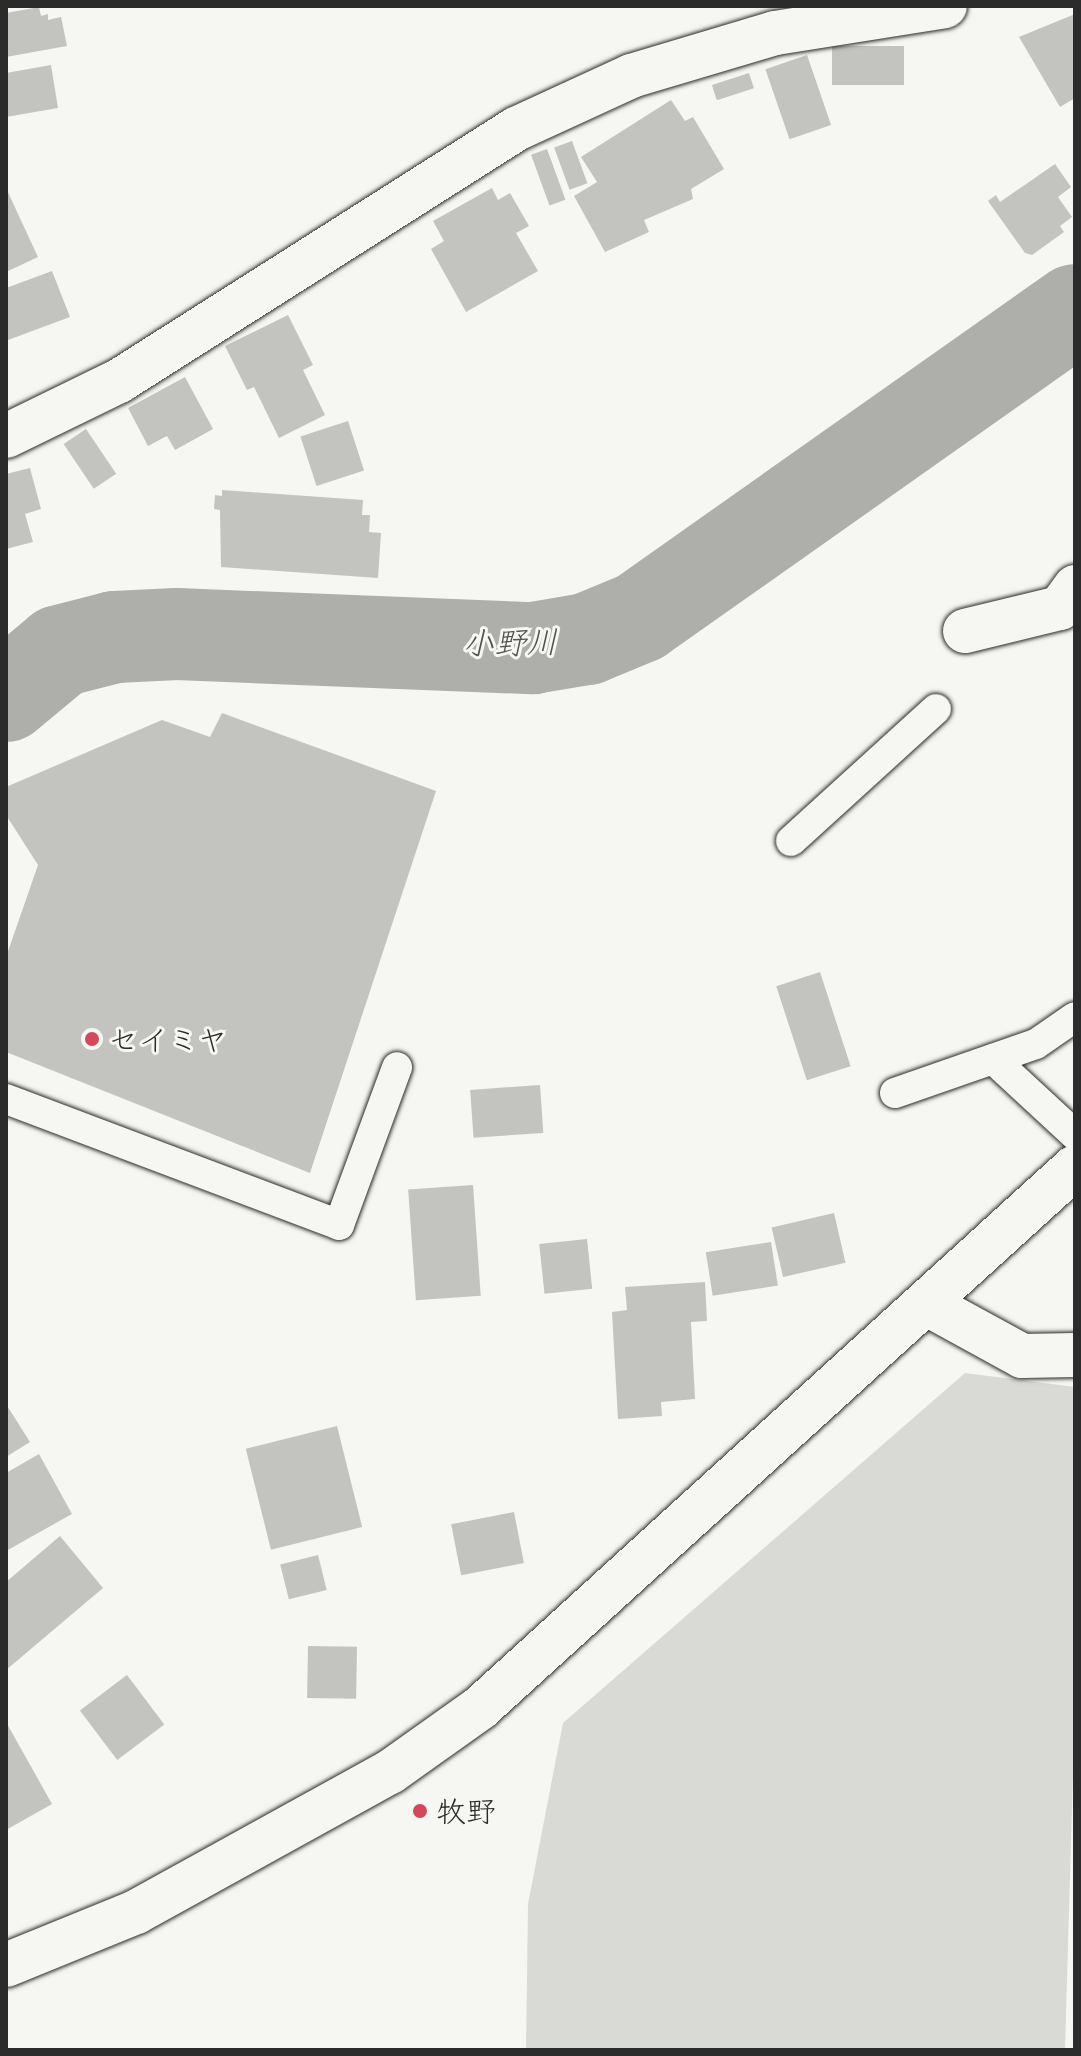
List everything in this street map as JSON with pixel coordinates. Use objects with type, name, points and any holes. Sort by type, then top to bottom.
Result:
[{"type":"street","points":[[6,436],[119,381],[516,129],[631,76],[775,33],[945,6]]},
{"type":"street","points":[[965,631],[1060,608],[1075,587]]},
{"type":"street","points":[[6,1965],[136,1912],[390,1772],[467,1718],[929,1305],[1075,1167]]},
{"type":"street","points":[[929,1305],[1022,1356],[1075,1355]]},
{"type":"lane","points":[[791,841],[936,709]]},
{"type":"lane","points":[[895,1093],[1036,1044],[1075,1017]]},
{"type":"lane","points":[[993,1059],[1075,1135]]},
{"type":"lane","points":[[6,1099],[339,1225],[397,1067]]},
{"type":"shaded area","points":[[965,1373],[1075,1387],[1075,1704],[1065,2050],[526,2050],[528,1904],[563,1723]]},
{"type":"building","points":[[39,7],[41,16],[48,14],[48,20],[61,17],[67,46],[6,57],[6,13]]},
{"type":"building","points":[[1075,14],[1075,98],[1060,107],[1019,37]]},
{"type":"building","points":[[832,46],[904,46],[904,85],[832,85]]},
{"type":"building","points":[[807,55],[831,125],[789,139],[765,69]]},
{"type":"building","points":[[51,65],[58,108],[6,117],[6,73]]},
{"type":"building","points":[[749,73],[754,88],[717,100],[712,85]]},
{"type":"building","points":[[671,100],[685,121],[693,117],[724,169],[691,189],[693,199],[644,220],[649,232],[605,252],[574,196],[597,182],[581,157]]},
{"type":"building","points":[[572,141],[587,183],[570,190],[554,147]]},
{"type":"building","points":[[547,149],[565,200],[549,206],[531,155]]},
{"type":"building","points":[[1055,164],[1071,187],[1058,197],[1072,217],[1060,226],[1064,232],[1032,255],[1025,253],[988,201],[996,195],[1000,202]]},
{"type":"building","points":[[6,188],[38,257],[6,272]]},
{"type":"building","points":[[492,188],[498,200],[510,193],[529,226],[516,233],[538,271],[466,312],[431,249],[444,241],[433,221]]},
{"type":"building","points":[[52,271],[70,317],[8,340],[6,288]]},
{"type":"building","points":[[288,315],[313,365],[303,370],[325,415],[279,438],[254,387],[247,390],[225,346]]},
{"type":"building","points":[[185,377],[213,429],[175,450],[167,436],[148,446],[128,408]]},
{"type":"building","points":[[348,421],[364,470],[317,486],[300,436]]},
{"type":"building","points":[[86,429],[116,474],[94,489],[64,444]]},
{"type":"building","points":[[30,468],[41,509],[25,514],[33,542],[6,549],[6,474]]},
{"type":"building","points":[[222,490],[363,500],[362,515],[370,515],[369,532],[381,533],[378,578],[221,567],[220,510],[214,509],[215,495],[222,496]]},
{"type":"building","points":[[222,713],[436,791],[310,1173],[6,1052],[6,957],[38,865],[6,815],[6,787],[162,720],[210,737]]},
{"type":"building","points":[[820,972],[851,1066],[807,1080],[776,986]]},
{"type":"building","points":[[540,1085],[543,1133],[474,1138],[470,1090]]},
{"type":"building","points":[[473,1185],[481,1296],[416,1300],[408,1190]]},
{"type":"building","points":[[834,1213],[845,1263],[783,1277],[772,1227]]},
{"type":"building","points":[[587,1239],[592,1289],[544,1294],[539,1244]]},
{"type":"building","points":[[771,1242],[778,1285],[713,1296],[706,1252]]},
{"type":"building","points":[[705,1282],[707,1321],[691,1322],[695,1399],[661,1402],[662,1416],[618,1419],[612,1312],[627,1310],[625,1287]]},
{"type":"building","points":[[6,1404],[30,1442],[6,1457]]},
{"type":"building","points":[[337,1426],[362,1527],[271,1550],[246,1449]]},
{"type":"building","points":[[39,1454],[72,1514],[6,1551],[6,1473]]},
{"type":"building","points":[[514,1512],[524,1563],[461,1575],[451,1524]]},
{"type":"building","points":[[60,1536],[103,1588],[6,1670],[6,1582]]},
{"type":"building","points":[[318,1555],[327,1590],[289,1599],[280,1564]]},
{"type":"building","points":[[308,1646],[357,1647],[356,1699],[307,1698]]},
{"type":"building","points":[[127,1675],[164,1725],[117,1760],[80,1711]]},
{"type":"building","points":[[6,1722],[52,1804],[6,1830]]},
{"type":"waterway","name":"小野川","points":[[6,696],[60,651],[115,637],[177,634],[533,648],[587,639],[640,617],[1075,310]]},
{"type":"place","name":"セイミヤ","points":[[92,1039]]},
{"type":"place","name":"牧野","points":[[420,1811]]}]
